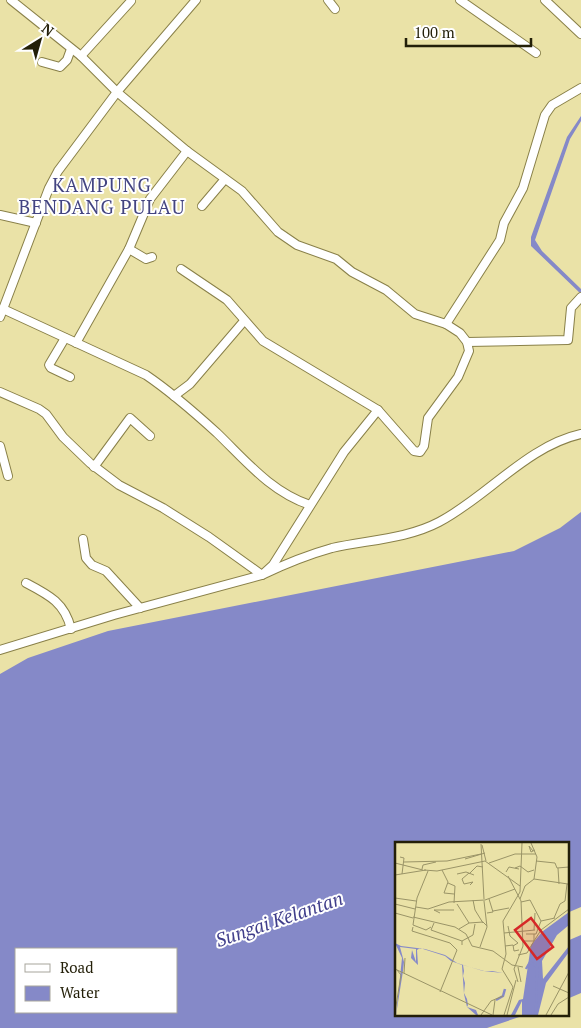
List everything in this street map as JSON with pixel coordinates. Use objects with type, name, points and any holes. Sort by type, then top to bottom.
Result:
[{"type":"street","points":[[12,0],[81,56],[117,92],[187,151],[242,191],[278,232],[296,246],[336,260],[352,272],[386,290],[416,314],[446,324],[460,333],[467,342],[469,351],[458,376],[428,418],[424,446],[420,452],[414,451],[378,410],[263,341],[227,300],[181,269]]},
{"type":"street","points":[[196,0],[117,92],[58,171],[2,313],[65,338],[146,374],[174,396],[267,481],[287,496],[310,505]]},
{"type":"street","points":[[328,0],[335,9]]},
{"type":"street","points":[[460,0],[536,53]]},
{"type":"street","points":[[545,0],[581,34]]},
{"type":"street","points":[[81,56],[131,1]]},
{"type":"street","points":[[42,62],[60,67],[67,60],[70,49]]},
{"type":"street","points":[[446,324],[500,240],[504,223],[523,188],[545,115],[552,106],[581,88]]},
{"type":"street","points":[[76,343],[129,250],[150,198],[187,151]]},
{"type":"street","points":[[202,206],[225,179]]},
{"type":"street","points":[[0,215],[36,223]]},
{"type":"street","points":[[129,250],[146,259],[152,257]]},
{"type":"street","points":[[467,342],[568,340],[571,308],[581,297]]},
{"type":"street","points":[[174,396],[190,384],[244,321]]},
{"type":"street","points":[[65,338],[49,365],[51,368],[70,377]]},
{"type":"street","points":[[0,392],[46,414],[63,437],[94,466],[119,485],[163,508],[209,537],[262,576]]},
{"type":"street","points":[[262,576],[273,565],[344,452],[378,410]]},
{"type":"street","points":[[94,466],[130,418],[150,436]]},
{"type":"street","points":[[0,650],[140,608],[262,576],[301,557],[415,531],[439,522],[480,496],[534,456],[571,437],[581,434]]},
{"type":"street","points":[[0,446],[8,476]]},
{"type":"street","points":[[83,539],[86,558],[92,565],[106,571],[140,608]]},
{"type":"street","points":[[26,583],[51,596],[68,614],[71,630]]},
{"type":"water","points":[[581,116],[581,121],[570,139],[535,240],[542,251],[581,289],[581,294],[531,246],[531,237],[567,137]]},
{"type":"water","name":"Sungai Kelantan","points":[[581,512],[581,907],[568,913],[568,842],[395,842],[395,1016],[522,1016],[487,1028],[0,1028],[0,674],[28,658],[108,631],[514,551],[560,528]]},
{"type":"water","points":[[581,935],[581,993],[568,999],[568,941]]},
{"type":"district","name":"KAMPUNG BENDANG PULAU","points":[[102,196]]}]
